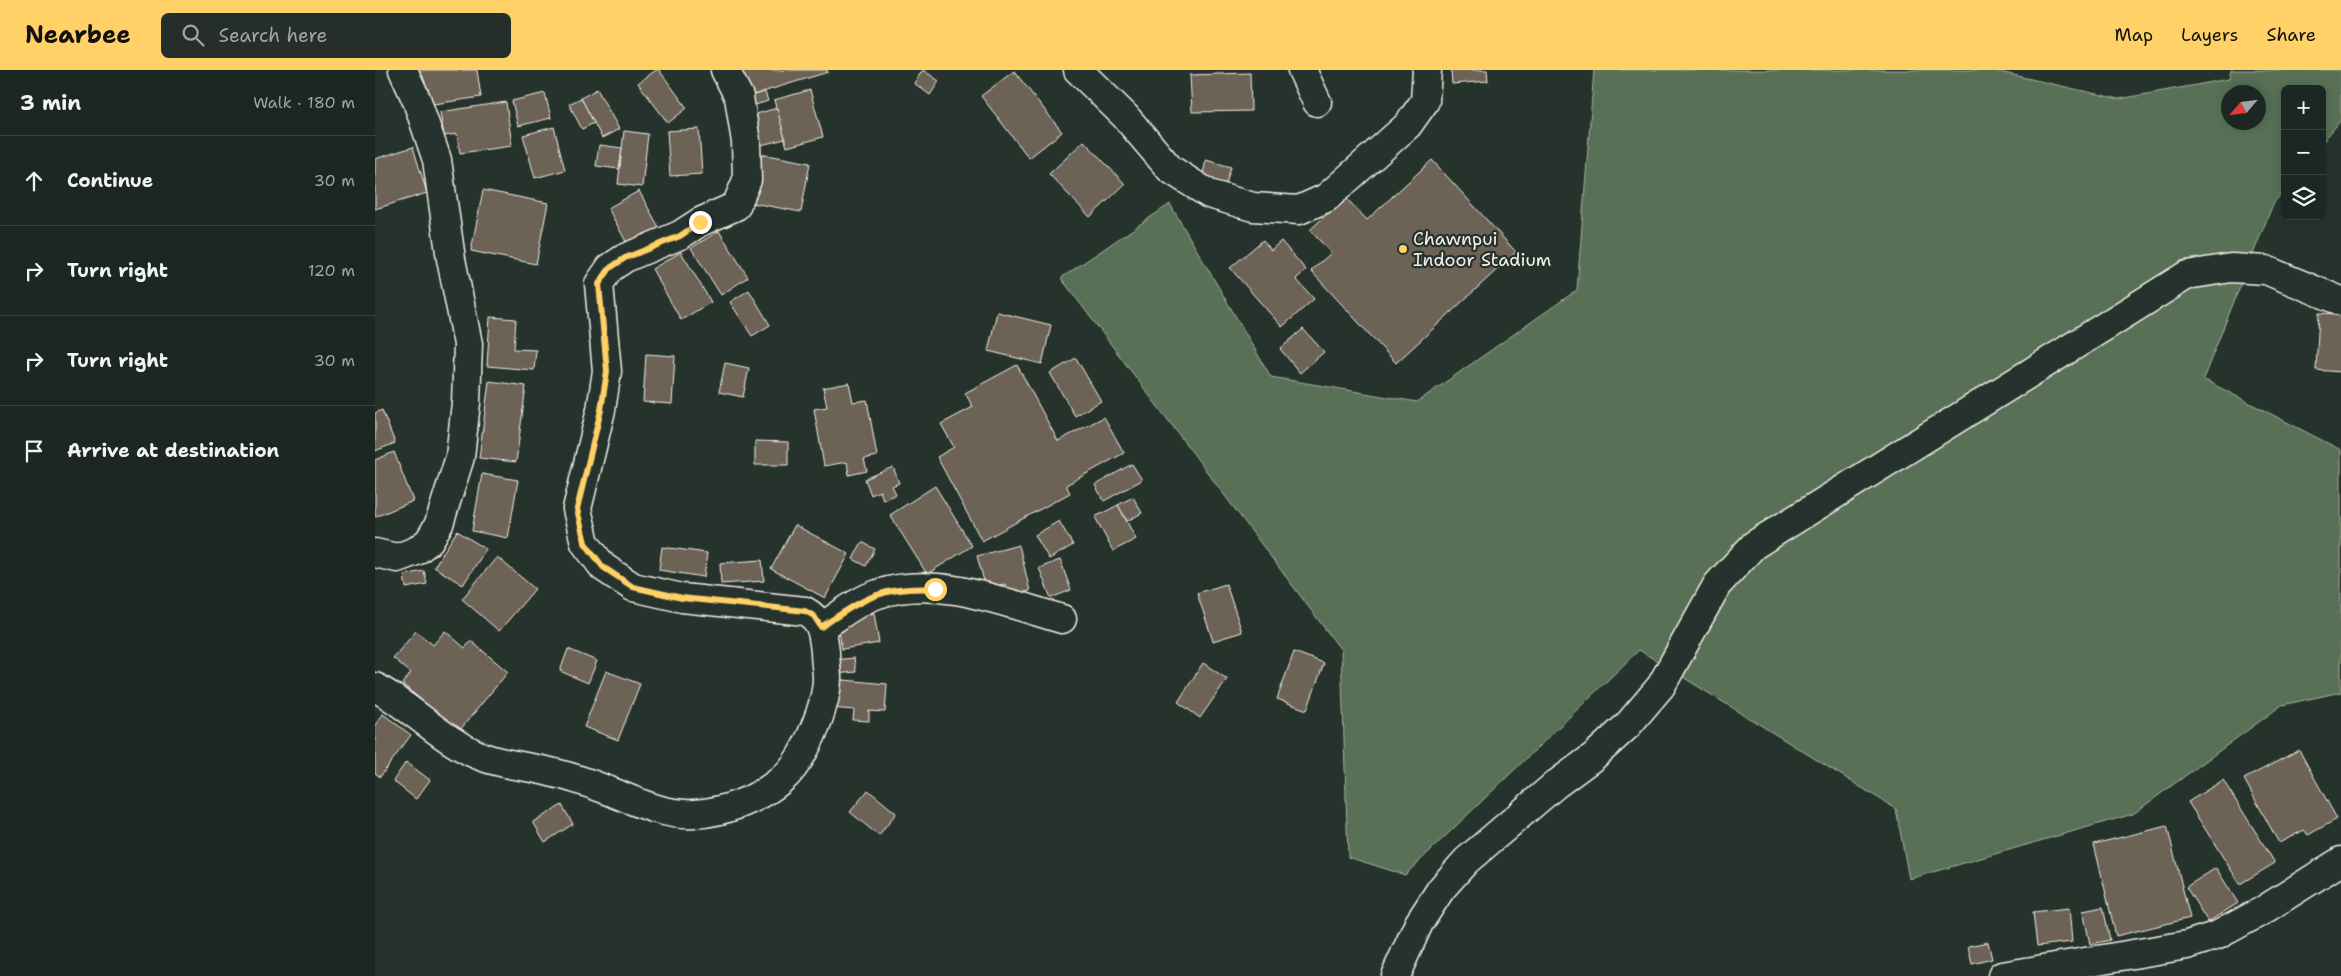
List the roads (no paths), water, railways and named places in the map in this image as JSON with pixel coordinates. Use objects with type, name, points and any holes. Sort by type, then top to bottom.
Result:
[{"type":"street","points":[[375,553],[397,558],[416,552],[429,541],[439,524],[460,457],[467,403],[469,344],[451,259],[437,160],[417,101],[403,70]]},
{"type":"street","points":[[375,687],[450,739],[483,757],[559,774],[669,812],[694,814],[718,811],[739,805],[765,792],[782,780],[796,763],[812,736],[827,680],[821,627],[814,616],[805,611],[682,598],[633,587],[603,567],[585,543],[577,509],[601,410],[607,371],[599,284],[610,268],[625,258],[680,236],[700,222],[736,206],[747,180],[746,142],[739,98],[725,70]]},
{"type":"street","points":[[1078,70],[1125,116],[1171,169],[1209,194],[1253,207],[1299,210],[1326,198],[1408,126],[1425,101],[1427,70]]},
{"type":"street","points":[[1302,70],[1317,102]]},
{"type":"street","points":[[1395,976],[1419,923],[1441,889],[1466,861],[1555,785],[1593,757],[1627,726],[1661,686],[1717,585],[1754,545],[2187,275],[2231,268],[2266,270],[2341,300]]},
{"type":"street","points":[[821,627],[877,594],[908,587],[963,592],[1062,619]]},
{"type":"street","points":[[2002,976],[2187,945],[2226,930],[2262,911],[2341,861]]},
{"type":"street","points":[[2313,879],[2341,876]]},
{"type":"place","name":"Chawnpui Indoor Stadium","points":[[1403,249]]}]
